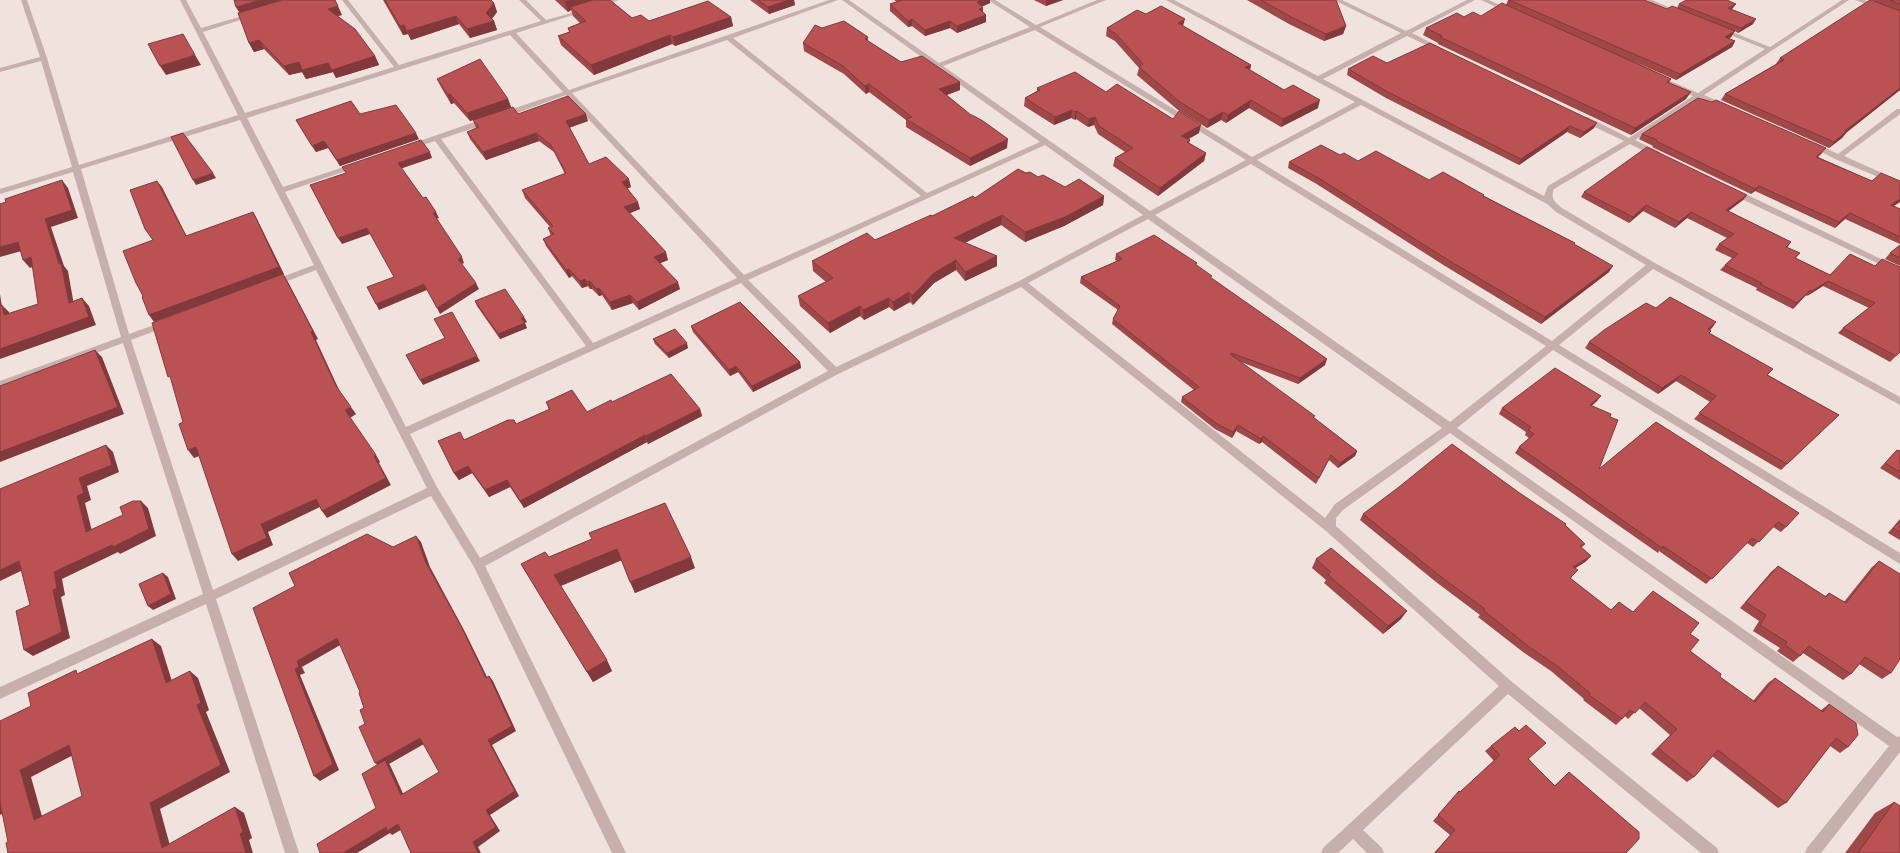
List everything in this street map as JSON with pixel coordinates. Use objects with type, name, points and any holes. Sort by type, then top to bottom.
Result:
[{"type":"street","points":[[24,0],[44,58],[126,338],[292,853]]},
{"type":"street","points":[[183,0],[433,490],[478,564],[617,852]]},
{"type":"street","points":[[345,0],[398,68]]},
{"type":"street","points":[[522,0],[545,22]]},
{"type":"street","points":[[0,192],[616,0]]},
{"type":"street","points":[[406,148],[836,0]]},
{"type":"street","points":[[845,0],[1899,744],[1812,853]]},
{"type":"street","points":[[991,0],[1900,559]]},
{"type":"street","points":[[938,66],[1103,0]]},
{"type":"street","points":[[1169,0],[1550,202],[1558,210],[1599,235],[1900,401]]},
{"type":"street","points":[[1337,0],[1448,53]]},
{"type":"street","points":[[1316,79],[1472,0]]},
{"type":"street","points":[[1484,0],[1520,16]]},
{"type":"street","points":[[1646,0],[1683,14]]},
{"type":"street","points":[[1550,202],[1548,195],[1551,188],[1629,141],[1846,0]]},
{"type":"street","points":[[1858,0],[1900,15]]},
{"type":"street","points":[[198,31],[264,12]]},
{"type":"street","points":[[1712,26],[1770,49]]},
{"type":"street","points":[[512,33],[743,280],[835,372]]},
{"type":"street","points":[[728,37],[926,196]]},
{"type":"street","points":[[0,70],[44,58]]},
{"type":"street","points":[[1649,73],[1734,111]]},
{"type":"street","points":[[478,564],[835,372],[1022,284],[1360,102]]},
{"type":"street","points":[[1838,156],[1900,111]]},
{"type":"street","points":[[1580,117],[1665,158]]},
{"type":"street","points":[[436,138],[592,348]]},
{"type":"street","points":[[404,433],[1046,142]]},
{"type":"street","points":[[1804,142],[1900,184]]},
{"type":"street","points":[[280,191],[362,164]]},
{"type":"street","points":[[1729,189],[1900,272]]},
{"type":"street","points":[[1330,528],[1331,517],[1339,507],[1450,428],[1554,346],[1652,265]]},
{"type":"street","points":[[266,285],[318,266]]},
{"type":"street","points":[[1022,284],[1330,528],[1508,686],[1712,853]]},
{"type":"street","points":[[0,385],[170,322]]},
{"type":"street","points":[[0,694],[209,597],[433,490]]},
{"type":"street","points":[[1328,853],[1508,686]]},
{"type":"street","points":[[1353,830],[1377,853]]},
{"type":"building","points":[[234,0],[260,0],[236,7]]},
{"type":"building","points":[[282,0],[335,0],[338,6],[328,9],[355,29],[375,56],[332,70],[328,63],[302,70],[299,62],[284,66],[259,40],[249,43],[238,13]]},
{"type":"building","points":[[385,0],[491,0],[494,3],[486,13],[494,21],[467,29],[456,16],[407,31],[404,25],[400,26]]},
{"type":"building","points":[[593,0],[610,0],[632,18],[641,15],[649,21],[708,1],[731,17],[673,37],[670,35],[591,65],[558,36],[570,32],[568,28],[586,21],[570,7]]},
{"type":"building","points":[[758,0],[789,0],[768,7]]},
{"type":"building","points":[[902,0],[981,0],[977,2],[983,8],[979,9],[986,15],[957,26],[950,21],[925,30],[912,19],[908,21],[890,4]]},
{"type":"building","points":[[1261,0],[1336,0],[1346,26],[1326,34]]},
{"type":"building","points":[[1509,0],[1644,0],[1667,9],[1672,6],[1735,31],[1725,37],[1735,41],[1680,74]]},
{"type":"building","points":[[1686,0],[1727,0],[1736,4],[1728,8],[1756,19],[1741,28],[1679,4]]},
{"type":"building","points":[[1870,0],[1900,11],[1900,88],[1845,131],[1847,131],[1834,142],[1725,94],[1784,60],[1780,58]]},
{"type":"building","points":[[1890,0],[1900,0],[1900,4]]},
{"type":"building","points":[[1502,3],[1671,79],[1667,82],[1691,92],[1635,128],[1440,37],[1442,36],[1426,28],[1457,13],[1464,17],[1473,12],[1481,16]]},
{"type":"building","points":[[1161,6],[1185,19],[1178,23],[1251,65],[1245,67],[1284,90],[1293,85],[1320,100],[1283,119],[1251,100],[1228,115],[1223,112],[1209,120],[1180,102],[1139,67],[1143,64],[1116,34],[1107,28],[1137,10],[1146,14]]},
{"type":"building","points":[[844,21],[868,37],[865,39],[901,62],[922,56],[960,82],[939,89],[971,115],[983,121],[1008,139],[970,158],[906,119],[912,117],[869,84],[865,86],[843,66],[803,43],[815,25],[822,28]]},
{"type":"building","points":[[183,34],[195,55],[160,66],[148,44]]},
{"type":"building","points":[[1430,43],[1597,123],[1584,132],[1570,126],[1521,159],[1388,92],[1348,69],[1373,56],[1387,63]]},
{"type":"building","points":[[480,59],[508,99],[467,113],[450,94],[448,95],[437,79]]},
{"type":"building","points":[[1075,72],[1106,92],[1117,84],[1173,119],[1179,111],[1201,125],[1181,136],[1190,140],[1187,142],[1206,153],[1160,188],[1115,158],[1133,148],[1099,126],[1095,117],[1089,119],[1077,111],[1075,112],[1072,110],[1055,117],[1025,98],[1040,90],[1037,88]]},
{"type":"building","points":[[568,96],[586,114],[566,121],[589,164],[606,157],[629,179],[622,182],[638,202],[624,207],[666,252],[654,257],[678,282],[637,302],[630,295],[610,302],[599,288],[596,289],[590,281],[588,282],[585,279],[580,281],[569,269],[566,270],[543,239],[554,234],[548,228],[553,226],[522,190],[566,173],[551,145],[536,133],[483,152],[467,132],[479,127],[473,120],[513,107],[518,114]]},
{"type":"building","points":[[1698,98],[1712,102],[1716,100],[1826,148],[1816,157],[1872,181],[1881,173],[1900,181],[1900,199],[1891,205],[1900,209],[1900,237],[1850,213],[1839,222],[1759,186],[1755,189],[1642,134]]},
{"type":"building","points":[[351,101],[360,114],[396,105],[416,133],[337,160],[324,141],[312,146],[296,120]]},
{"type":"building","points":[[183,133],[213,173],[193,180],[171,137]]},
{"type":"building","points":[[421,140],[430,152],[398,163],[423,198],[426,197],[436,212],[433,213],[462,257],[458,259],[476,283],[437,308],[424,284],[376,304],[367,287],[394,277],[367,228],[338,238],[310,185],[346,173],[342,167]]},
{"type":"building","points":[[1321,145],[1340,155],[1344,153],[1358,161],[1376,151],[1429,180],[1443,172],[1484,195],[1483,196],[1575,243],[1574,244],[1613,266],[1545,317],[1448,260],[1317,177],[1289,162]]},
{"type":"building","points":[[1647,147],[1747,195],[1726,210],[1791,242],[1786,247],[1800,253],[1795,258],[1830,275],[1850,254],[1875,266],[1882,259],[1900,267],[1900,352],[1896,356],[1843,328],[1875,303],[1828,281],[1812,291],[1810,290],[1797,303],[1760,284],[1762,283],[1725,265],[1738,254],[1719,244],[1734,234],[1691,212],[1679,222],[1646,205],[1633,217],[1584,192]]},
{"type":"building","points":[[1018,169],[1026,173],[1030,172],[1038,177],[1043,175],[1065,187],[1079,179],[1104,196],[1065,217],[1025,232],[1002,215],[954,238],[997,256],[965,272],[956,260],[934,273],[912,296],[909,292],[893,302],[889,298],[863,310],[860,306],[828,323],[798,296],[833,278],[812,261],[867,233],[875,240],[931,215],[932,216],[973,196],[975,198]]},
{"type":"building","points":[[62,180],[72,210],[45,219],[59,264],[61,263],[69,303],[82,298],[89,317],[0,349],[0,305],[2,305],[4,315],[38,304],[31,257],[23,260],[18,242],[0,247],[0,204],[6,202],[5,199]]},
{"type":"building","points":[[157,181],[186,236],[253,212],[279,267],[149,315],[142,297],[143,296],[123,251],[153,240],[145,229],[130,190]]},
{"type":"building","points":[[1154,235],[1197,263],[1195,264],[1212,276],[1210,277],[1327,359],[1300,378],[1231,353],[1230,354],[1315,416],[1313,417],[1357,451],[1340,463],[1331,455],[1319,478],[1263,436],[1261,439],[1238,425],[1233,432],[1217,424],[1182,397],[1199,387],[1113,319],[1120,306],[1081,277],[1122,259],[1116,254]]},
{"type":"building","points":[[1900,245],[1900,258],[1890,253]]},
{"type":"building","points":[[283,274],[313,331],[311,332],[336,386],[351,407],[345,410],[376,455],[374,456],[386,478],[322,511],[316,499],[261,524],[267,538],[232,554],[196,447],[188,450],[179,424],[183,422],[170,376],[168,377],[152,323]]},
{"type":"building","points":[[505,289],[524,317],[521,318],[525,323],[498,334],[475,301]]},
{"type":"building","points":[[1670,297],[1716,322],[1708,329],[1711,331],[1709,333],[1773,369],[1767,375],[1839,415],[1787,464],[1699,413],[1716,396],[1681,375],[1662,388],[1589,342],[1604,330],[1646,303],[1656,308]]},
{"type":"building","points":[[740,302],[800,362],[752,386],[736,366],[729,370],[691,326]]},
{"type":"building","points":[[452,312],[477,356],[420,380],[406,355],[445,338],[434,319]]},
{"type":"building","points":[[675,329],[687,343],[667,353],[653,339]]},
{"type":"building","points":[[95,350],[118,407],[0,452],[0,386]]},
{"type":"building","points":[[1555,368],[1601,396],[1590,405],[1611,414],[1610,417],[1618,420],[1599,469],[1656,422],[1799,513],[1786,527],[1778,522],[1759,542],[1752,538],[1712,579],[1663,546],[1662,548],[1519,447],[1534,434],[1528,430],[1531,427],[1502,408]]},
{"type":"building","points":[[671,374],[700,409],[646,436],[645,435],[520,501],[507,480],[485,490],[468,466],[454,473],[438,441],[460,432],[464,440],[508,420],[514,420],[516,424],[550,409],[546,402],[572,390],[587,412]]},
{"type":"building","points":[[1452,444],[1521,494],[1566,524],[1565,525],[1585,544],[1580,546],[1591,556],[1573,567],[1578,570],[1570,578],[1611,610],[1619,602],[1633,612],[1653,591],[1699,623],[1690,634],[1699,640],[1690,651],[1721,674],[1720,677],[1755,702],[1775,678],[1823,712],[1829,704],[1856,723],[1858,735],[1848,747],[1836,738],[1786,803],[1718,750],[1694,777],[1658,748],[1677,729],[1645,702],[1635,713],[1630,710],[1622,719],[1589,695],[1590,693],[1556,665],[1528,646],[1483,610],[1485,609],[1440,576],[1363,514]]},
{"type":"building","points":[[106,445],[112,465],[79,478],[84,493],[77,496],[86,532],[123,515],[120,507],[133,501],[141,501],[149,529],[113,547],[112,545],[54,572],[57,588],[53,590],[62,632],[24,650],[16,611],[30,605],[19,561],[0,570],[0,489]]},
{"type":"building","points":[[1897,450],[1900,451],[1900,472],[1885,463]]},
{"type":"building","points":[[665,503],[691,557],[630,582],[617,549],[554,575],[607,660],[587,672],[521,564],[545,552],[549,557],[592,539],[589,533]]},
{"type":"building","points":[[1900,521],[1900,532],[1893,528]]},
{"type":"building","points":[[367,534],[393,547],[416,536],[425,561],[461,626],[486,678],[489,676],[512,726],[488,740],[515,791],[486,810],[496,827],[473,842],[478,853],[411,853],[398,824],[387,831],[386,827],[343,853],[320,853],[317,844],[376,808],[362,774],[385,760],[401,795],[439,772],[420,738],[375,763],[359,727],[365,724],[360,710],[364,708],[359,693],[360,692],[337,638],[297,661],[299,667],[295,669],[333,764],[314,776],[253,608],[295,586],[289,573]]},
{"type":"building","points":[[1331,548],[1407,611],[1388,626],[1328,575],[1331,572],[1316,559]]},
{"type":"building","points":[[1879,561],[1900,574],[1900,659],[1891,673],[1865,657],[1851,674],[1809,646],[1800,656],[1785,645],[1787,642],[1760,625],[1766,615],[1746,602],[1778,566],[1826,597],[1829,593],[1846,603]]},
{"type":"building","points":[[163,573],[171,594],[148,606],[139,584]]},
{"type":"building","points":[[152,639],[166,683],[190,671],[201,703],[197,705],[221,765],[150,803],[162,848],[235,807],[243,832],[240,834],[246,853],[8,853],[6,843],[8,842],[0,802],[0,721],[31,706],[28,693],[76,670],[77,674]],"holes":[[[69,745],[82,796],[34,820],[20,770]]]},
{"type":"building","points":[[1526,725],[1546,743],[1528,759],[1555,786],[1569,772],[1639,832],[1639,839],[1626,853],[1435,853],[1455,830],[1438,815],[1459,791],[1460,792],[1500,755],[1491,746],[1515,727],[1519,731]]},
{"type":"building","points":[[1894,802],[1900,806],[1900,853],[1858,853]]}]
